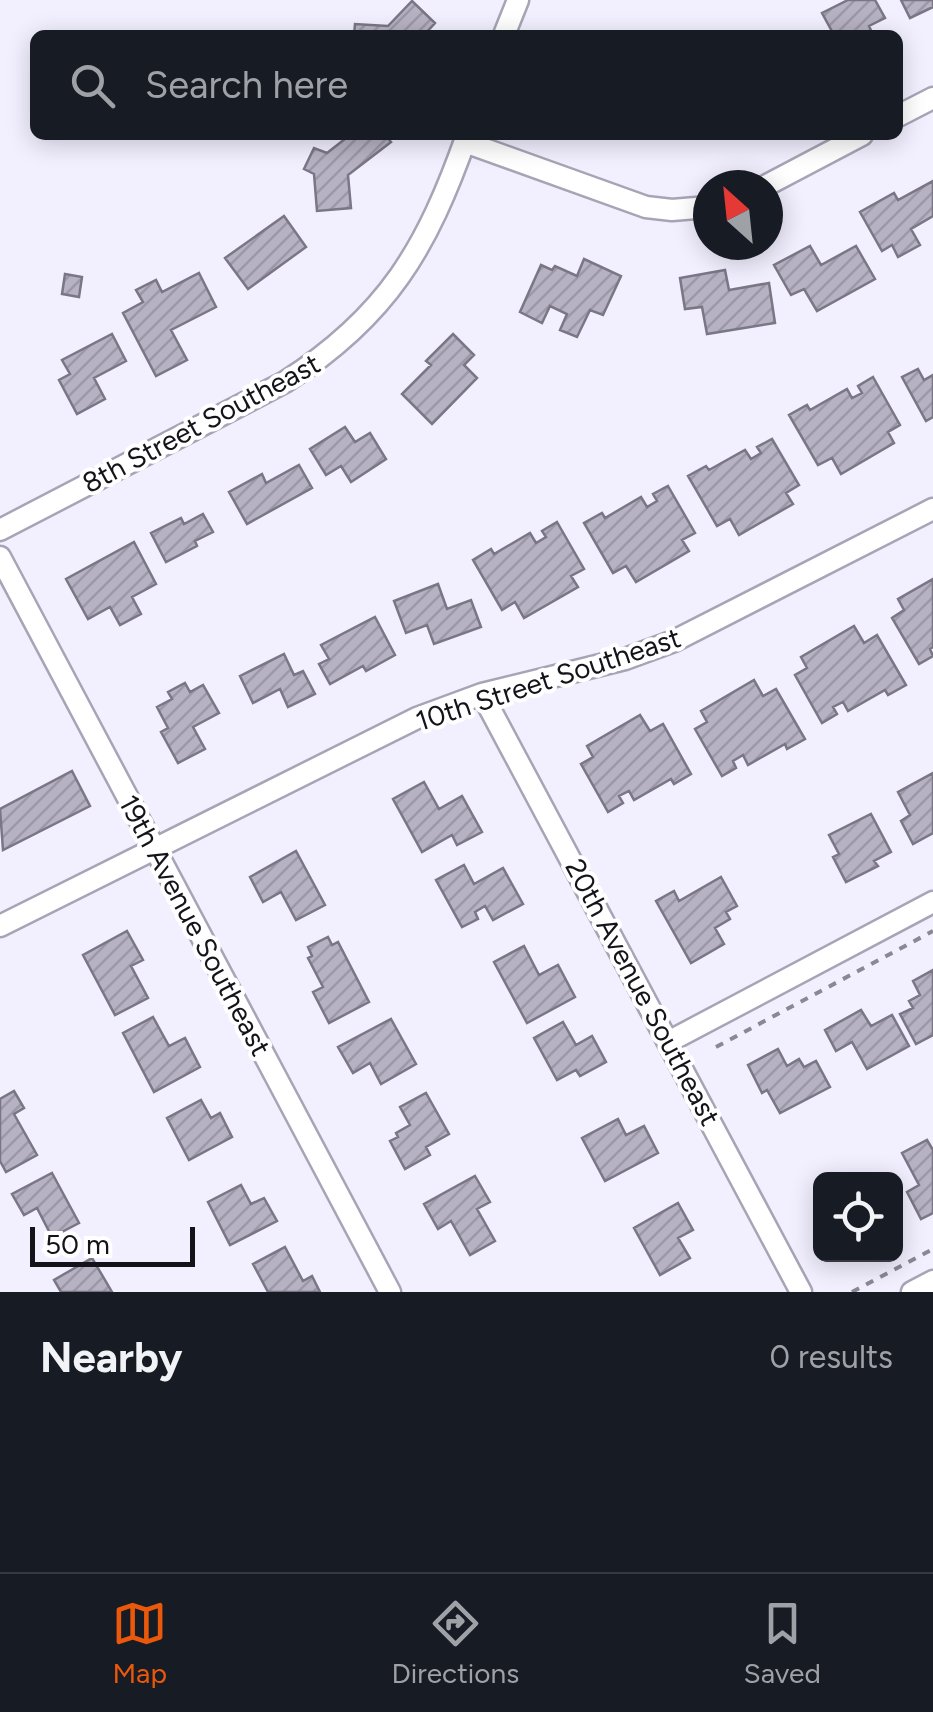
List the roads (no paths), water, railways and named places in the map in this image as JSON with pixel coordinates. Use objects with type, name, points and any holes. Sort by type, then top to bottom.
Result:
[{"type":"street","points":[[506,30],[518,0]]},
{"type":"street","points":[[903,113],[933,98]]},
{"type":"street","name":"8th Street Southeast","points":[[0,530],[286,382],[328,354],[364,323],[397,281],[418,248],[465,140]]},
{"type":"street","points":[[471,140],[603,194],[646,206],[693,208]]},
{"type":"street","points":[[783,177],[852,140]]},
{"type":"street","name":"10th Street Southeast","points":[[0,926],[418,718],[482,694],[624,658],[674,641],[933,509]]},
{"type":"street","name":"19th Avenue Southeast","points":[[0,557],[390,1292]]},
{"type":"street","name":"20th Avenue Southeast","points":[[482,694],[801,1292]]},
{"type":"street","points":[[670,1041],[933,902]]},
{"type":"street","points":[[912,1292],[933,1280]]}]
